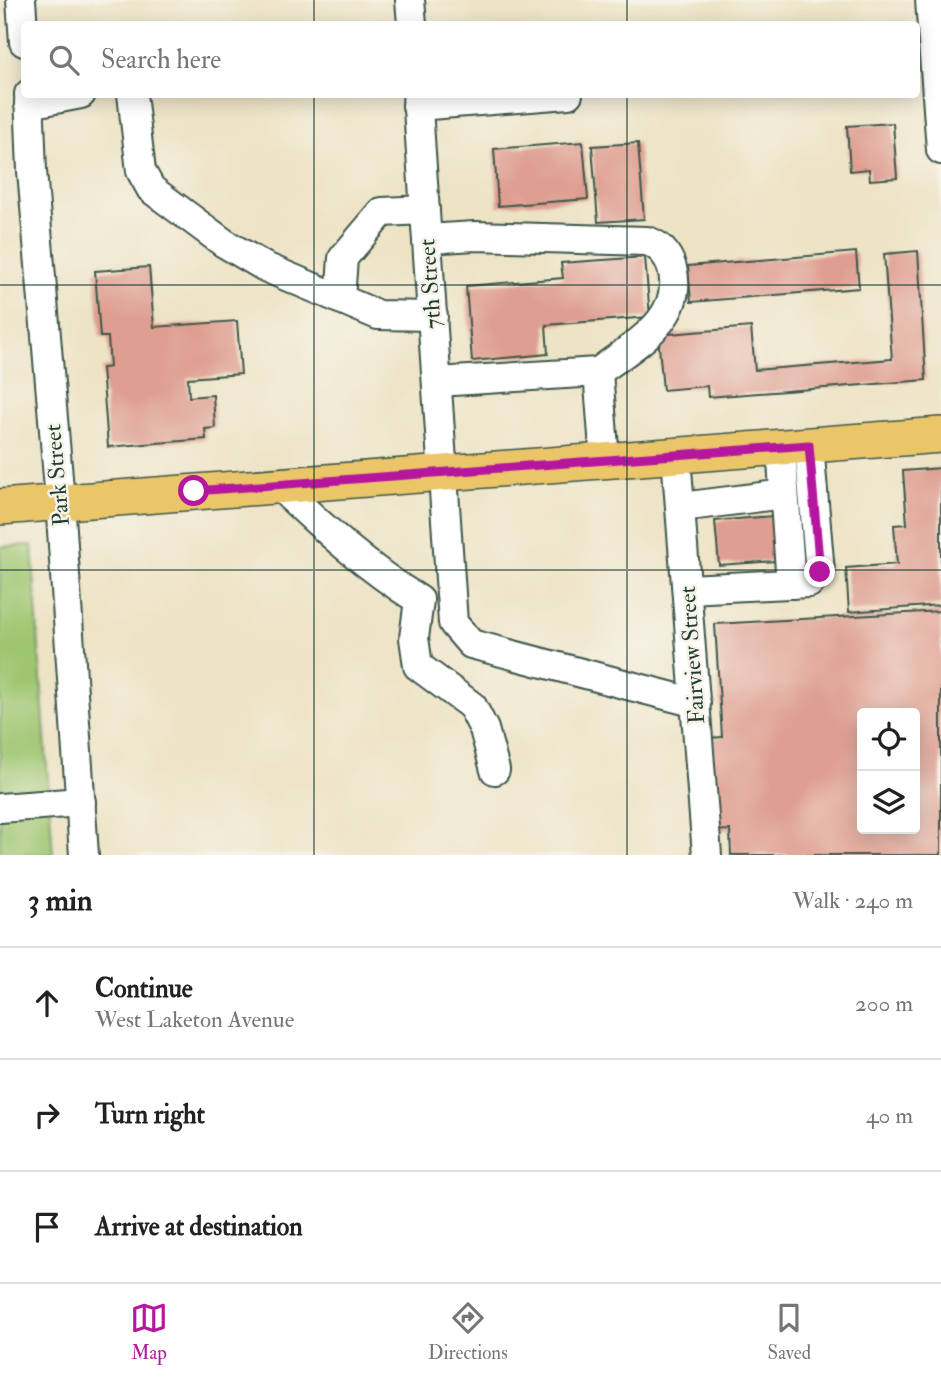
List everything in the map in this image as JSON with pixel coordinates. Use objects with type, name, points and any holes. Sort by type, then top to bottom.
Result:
[{"type":"main road","points":[[0,507],[941,435]]},
{"type":"street","points":[[21,0],[22,21]]},
{"type":"street","points":[[410,0],[412,21]]},
{"type":"street","points":[[930,0],[931,68],[941,150]]},
{"type":"street","points":[[132,98],[141,171],[151,188],[224,243],[265,267],[378,315],[433,316]]},
{"type":"street","points":[[417,100],[467,98]]},
{"type":"street","name":"Park Street","points":[[29,99],[32,171],[60,501],[84,855]]},
{"type":"street","name":"7th Street","points":[[417,100],[453,623],[471,644],[696,703]]},
{"type":"street","points":[[340,299],[343,258],[382,212],[425,210]]},
{"type":"street","points":[[427,239],[475,236],[648,241],[657,244],[672,266],[674,290],[669,309],[654,330],[598,372],[438,382]]},
{"type":"street","points":[[598,372],[605,461]]},
{"type":"street","points":[[791,584],[784,494],[795,446]]},
{"type":"street","points":[[688,589],[809,583],[820,572],[795,446]]},
{"type":"street","name":"Fairview Street","points":[[676,456],[708,855]]},
{"type":"street","points":[[278,485],[331,536],[389,582],[419,600],[414,638],[418,666],[472,706],[484,729],[495,770]]},
{"type":"street","points":[[681,507],[784,494]]},
{"type":"street","points":[[0,808],[81,802]]},
{"type":"green space","points":[[32,545],[53,855],[0,855],[0,547]]},
{"type":"building","points":[[893,123],[897,178],[870,180],[869,169],[850,171],[847,126]]},
{"type":"building","points":[[583,142],[588,199],[498,206],[494,149]]},
{"type":"building","points":[[638,143],[644,219],[598,222],[592,146]]},
{"type":"building","points":[[918,251],[926,380],[708,397],[707,386],[663,390],[658,335],[751,327],[755,370],[892,359],[884,254]]},
{"type":"building","points":[[856,252],[859,288],[691,302],[688,266]]},
{"type":"building","points":[[645,257],[650,317],[546,325],[548,354],[472,361],[466,286],[563,278],[561,263]]},
{"type":"building","points":[[149,267],[154,327],[237,321],[241,374],[188,378],[189,397],[213,395],[215,428],[205,429],[206,439],[108,447],[102,368],[110,367],[108,337],[100,337],[95,271]]},
{"type":"building","points":[[941,468],[941,605],[849,612],[846,568],[897,564],[894,525],[907,524],[903,471]]},
{"type":"building","points":[[773,516],[776,561],[719,565],[715,521]]},
{"type":"building","points":[[941,611],[941,855],[731,855],[730,830],[714,831],[709,738],[722,737],[715,624]]},
{"type":"route","points":[[194,491],[809,445],[820,572]]}]
